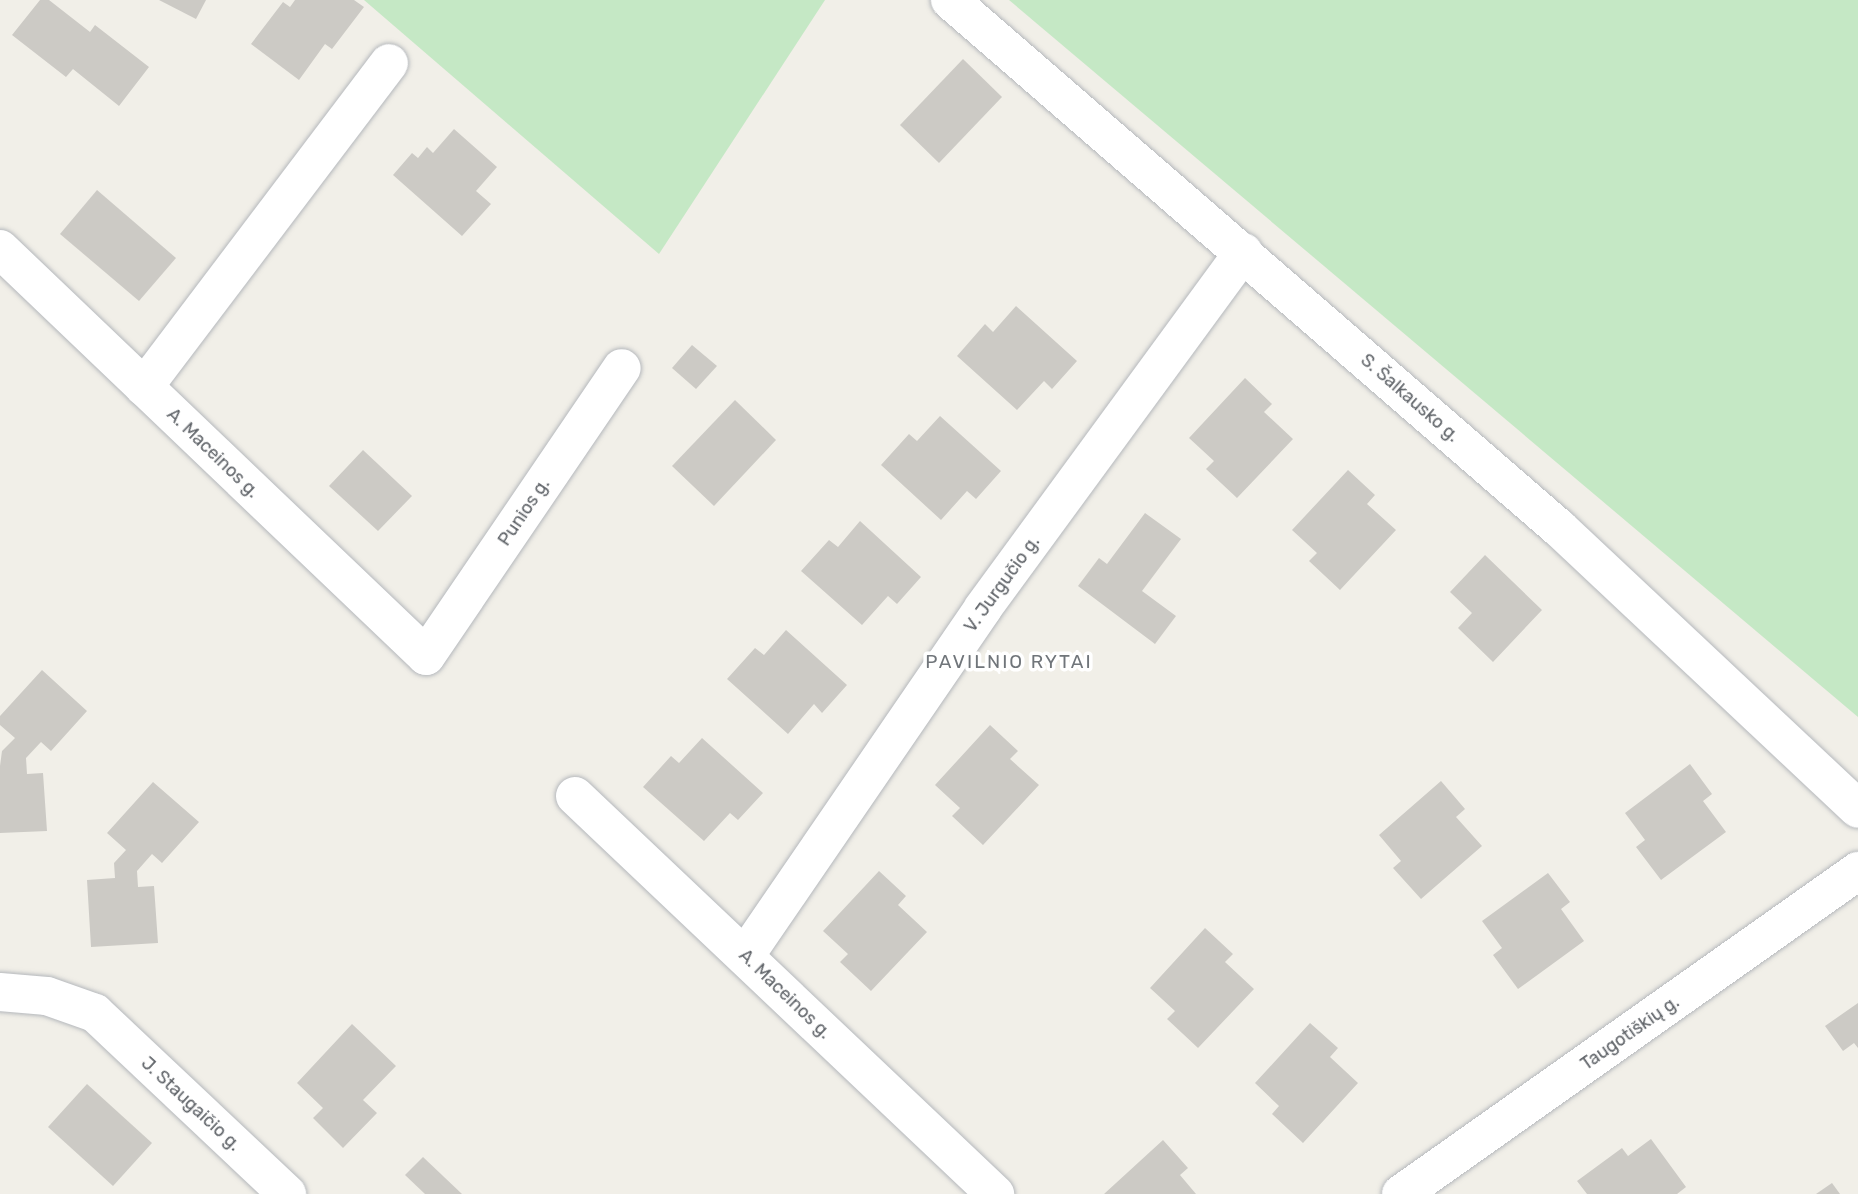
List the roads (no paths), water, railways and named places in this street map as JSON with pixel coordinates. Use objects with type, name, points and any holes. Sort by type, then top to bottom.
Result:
[{"type":"street","name":"S. Šalkausko g.","points":[[950,0],[1244,252],[1559,528],[1858,809]]},
{"type":"street","points":[[144,387],[389,63]]},
{"type":"street","name":"A. Maceinos g.","points":[[0,249],[426,656]]},
{"type":"street","name":"V. Jurgučio g.","points":[[746,957],[983,608],[1244,252]]},
{"type":"street","name":"Punios g.","points":[[426,656],[622,369]]},
{"type":"street","name":"A. Maceinos g.","points":[[575,796],[995,1194]]},
{"type":"street","name":"Taugotiškių g.","points":[[1401,1194],[1858,871]]},
{"type":"street","name":"J. Staugaičio g.","points":[[0,992],[47,996],[95,1013],[287,1194]]},
{"type":"district","name":"PAVILNIO RYTAI","points":[[1009,662]]}]
